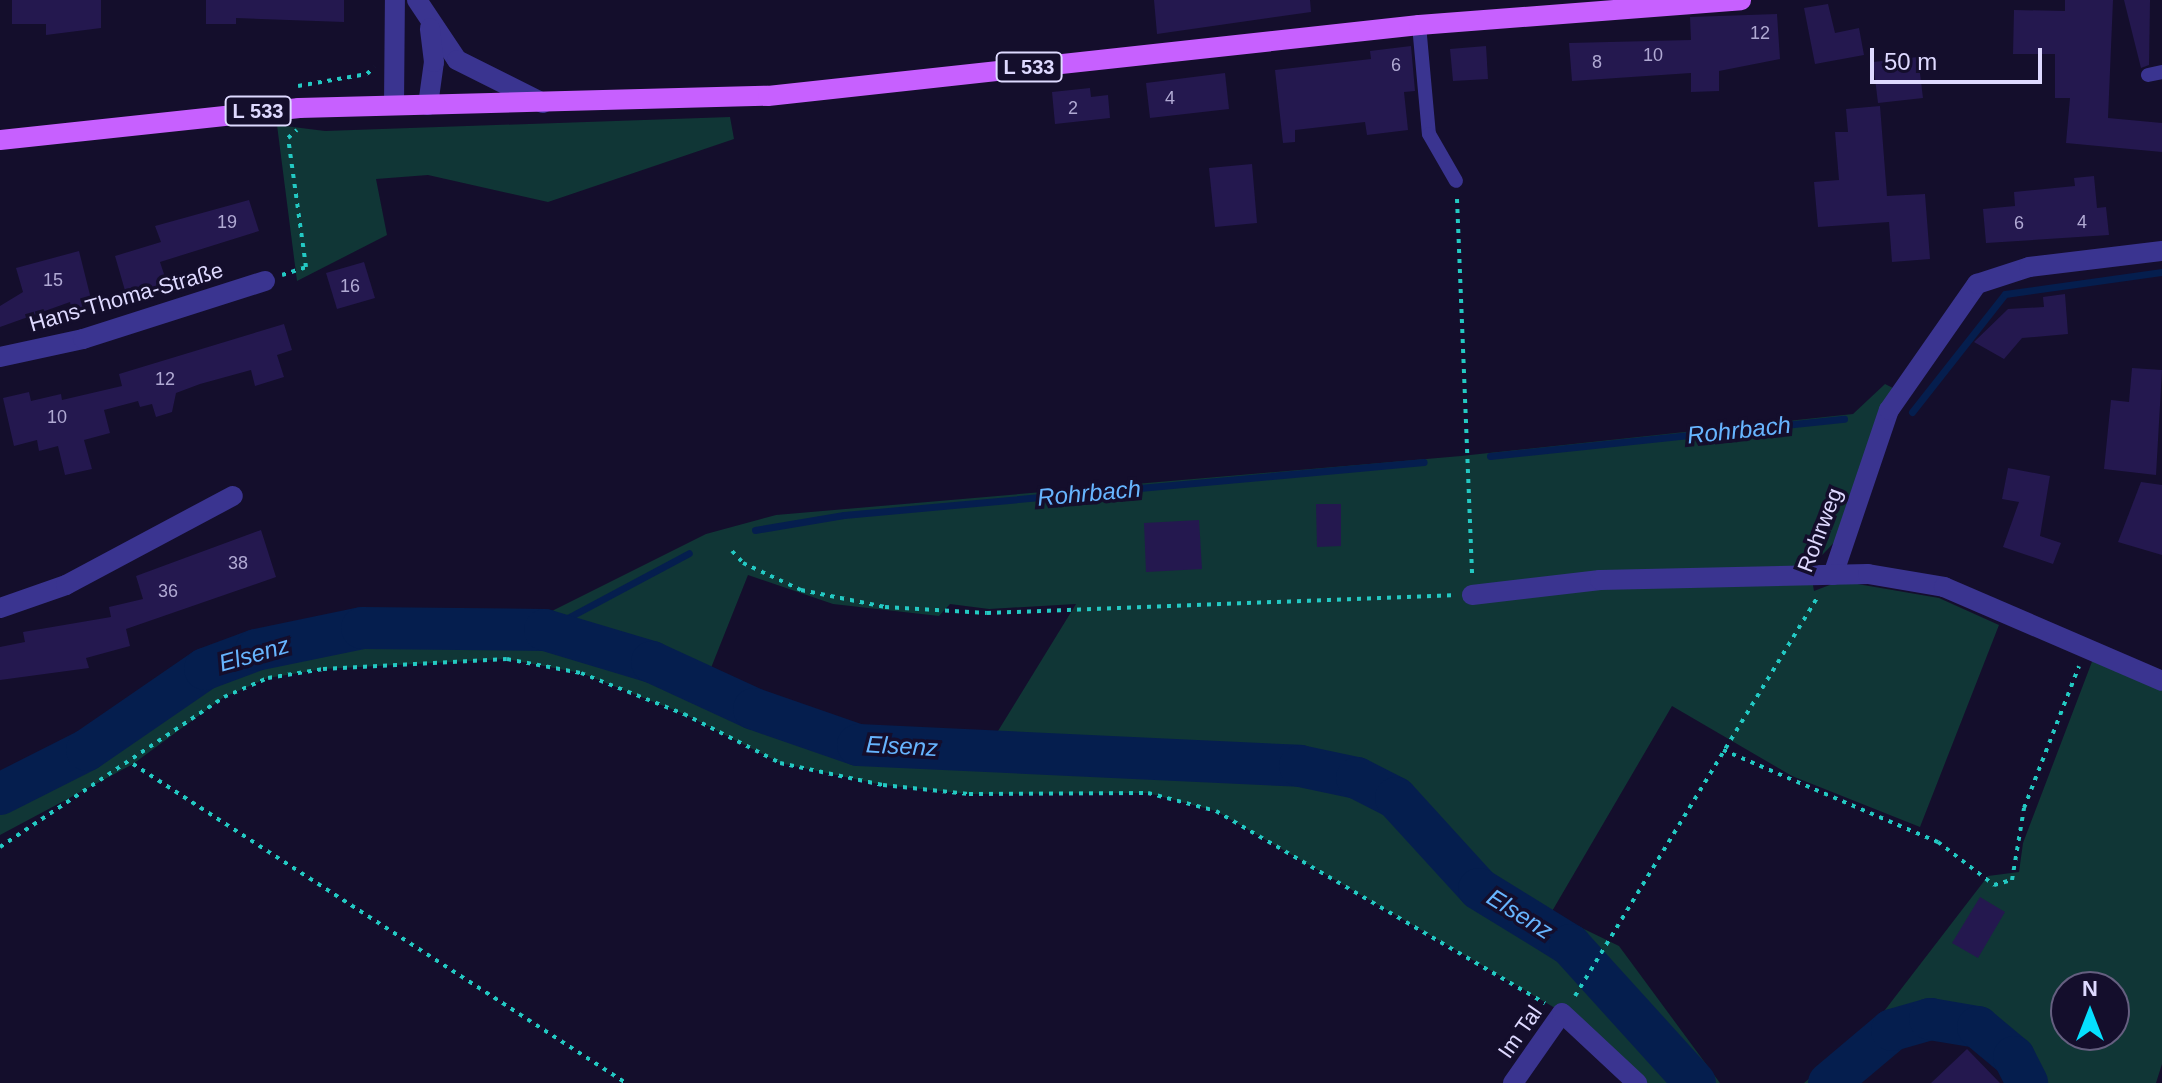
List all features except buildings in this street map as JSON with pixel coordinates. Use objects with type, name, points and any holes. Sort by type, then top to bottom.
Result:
[{"type":"main road","name":"L 533","points":[[0,140],[203,114],[394,105],[732,98],[1419,25],[1741,0]]},
{"type":"street","points":[[394,105],[395,0]]},
{"type":"street","points":[[417,0],[430,28],[457,60],[543,103]]},
{"type":"street","points":[[428,105],[434,62],[430,28]]},
{"type":"street","name":"Rohrweg","points":[[1833,575],[1889,410],[1977,284],[2029,267],[2162,251]]},
{"type":"street","name":"Hans-Thoma-Straße","points":[[0,357],[83,339],[265,281]]},
{"type":"street","points":[[0,608],[66,585],[233,496]]},
{"type":"street","points":[[1472,595],[1600,580],[1833,575],[1944,587],[2162,681]]},
{"type":"street","name":"Im Tal","points":[[1513,1083],[1562,1013],[1637,1083]]},
{"type":"lane","points":[[1419,25],[1429,134],[1456,181]]},
{"type":"path","points":[[298,83],[367,74],[396,46]]},
{"type":"path","points":[[265,281],[306,267],[288,138],[300,128]]},
{"type":"path","points":[[732,551],[743,563],[801,590],[885,607],[958,611],[1472,595],[1456,181]]},
{"type":"path","name":"Rohrweg","points":[[1577,994],[1723,750],[1833,575]]},
{"type":"path","points":[[1723,750],[1938,842],[1994,885],[2012,880],[2024,808],[2086,648]]},
{"type":"path","points":[[0,847],[133,764],[224,697],[268,678],[323,669],[507,659],[581,673],[684,714],[780,763],[883,785],[969,794],[1148,793],[1216,811],[1562,1013]]},
{"type":"path","points":[[133,764],[626,1083]]},
{"type":"green space","points":[[730,117],[734,139],[548,202],[428,175],[376,179],[387,235],[297,281],[277,125],[325,131]]},
{"type":"green space","points":[[1885,384],[1895,389],[1842,534],[1810,568],[1814,591],[1840,581],[1939,598],[1999,625],[1920,827],[1792,776],[1672,706],[1551,913],[1619,946],[1720,1083],[1637,1083],[1562,1012],[1216,811],[1148,793],[969,794],[883,785],[780,763],[684,714],[581,673],[507,659],[323,669],[268,678],[224,697],[133,764],[0,835],[0,790],[80,749],[206,662],[321,632],[469,614],[546,614],[706,534],[776,515],[1461,456],[1853,414]],"holes":[[[748,575],[833,604],[939,616],[950,604],[989,609],[1076,604],[990,744],[873,734],[707,678]]]},
{"type":"green space","points":[[2093,659],[2162,689],[2162,1064],[2156,1083],[2008,1083],[1974,1034],[1920,1031],[1846,1083],[1804,1083],[1875,1023],[1988,876],[2019,872],[2023,843]]},
{"type":"waterway","name":"Rohrbach","points":[[1912,412],[2005,294],[2162,272]]},
{"type":"waterway","name":"Rohrbach","points":[[1490,456],[1844,419]]},
{"type":"waterway","name":"Rohrbach","points":[[755,530],[844,515],[1424,462]]},
{"type":"waterway","name":"Rohrbach","points":[[545,630],[689,553]]},
{"type":"waterway","name":"Elsenz","points":[[0,794],[87,750],[205,669],[256,650],[362,628],[545,630],[652,662],[754,709],[858,745],[1300,766],[1357,778],[1396,798],[1479,889],[1570,945],[1695,1083]]},
{"type":"waterway","name":"Elsenz","points":[[1829,1083],[1892,1030],[1930,1019],[1978,1027],[2014,1057],[2027,1083]]}]
